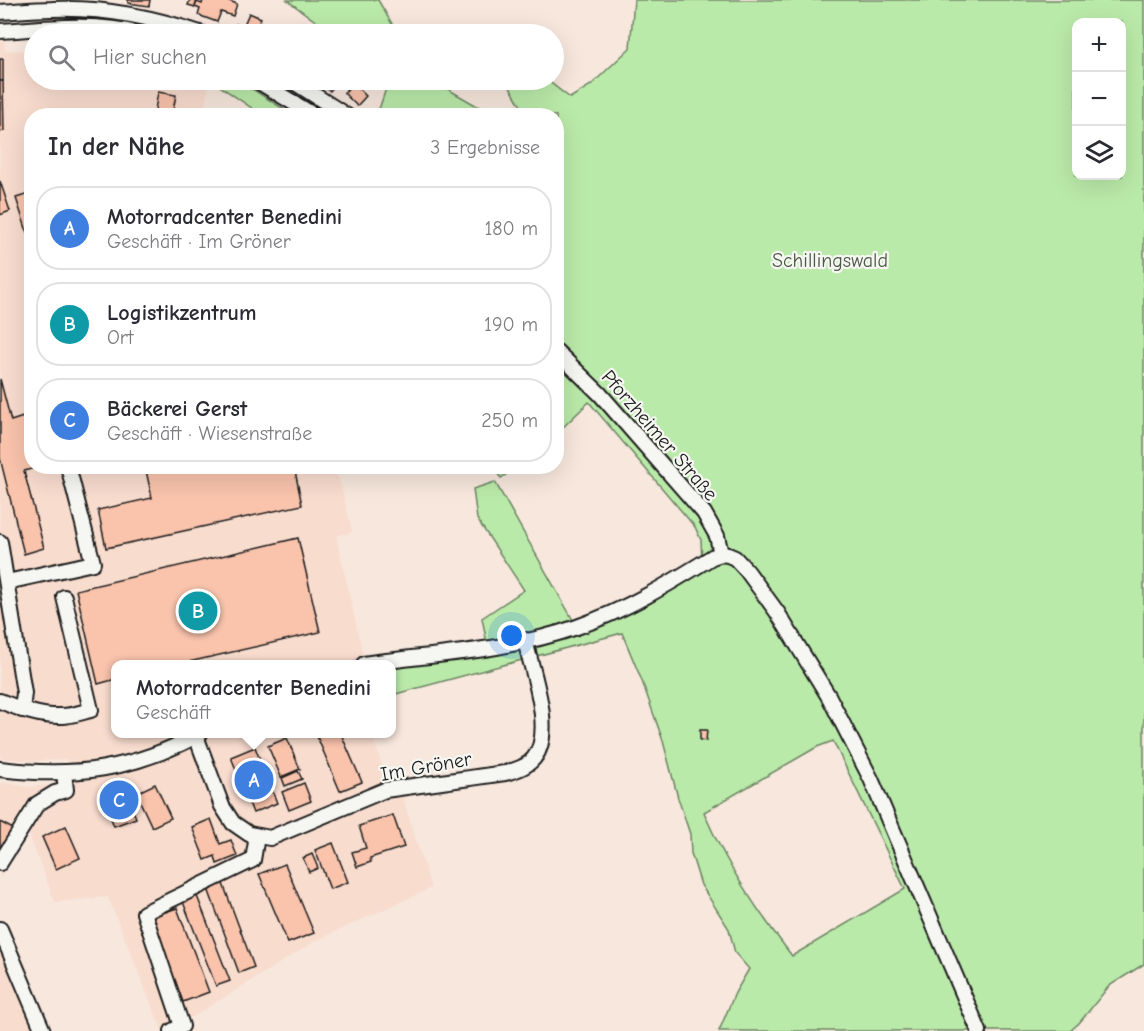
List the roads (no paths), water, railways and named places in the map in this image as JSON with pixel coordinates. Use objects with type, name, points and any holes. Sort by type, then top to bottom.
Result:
[{"type":"street","points":[[0,12],[54,9],[93,11],[139,16],[168,24]]},
{"type":"street","points":[[0,31],[24,31]]},
{"type":"street","points":[[272,90],[302,108]]},
{"type":"street","points":[[307,90],[335,108]]},
{"type":"street","name":"Pforzheimer Straße","points":[[564,359],[600,394],[704,513],[717,536],[721,554]]},
{"type":"street","points":[[6,582],[93,563],[70,474]]},
{"type":"street","points":[[0,542],[24,693],[22,710]]},
{"type":"street","points":[[395,660],[488,648],[576,627],[615,612],[656,592],[712,557],[721,554],[735,558],[777,612],[829,697],[885,811],[979,1031]]},
{"type":"street","points":[[0,701],[22,710],[63,717],[91,710],[64,597]]},
{"type":"street","name":"Im Gröner","points":[[257,836],[270,838],[385,790],[505,773],[523,768],[534,758],[542,743],[544,722],[525,640]]},
{"type":"street","points":[[0,769],[35,773],[64,773],[110,768],[142,759],[191,738]]},
{"type":"street","points":[[172,1031],[182,1026],[144,913],[253,860],[257,836],[249,834],[233,823],[222,806],[199,738]]},
{"type":"street","points":[[0,863],[37,804],[66,790],[64,773]]},
{"type":"street","points":[[0,929],[43,1031]]},
{"type":"place","name":"Logistikzentrum","points":[[198,611]]},
{"type":"place","name":"Motorradcenter Benedini","points":[[254,780]]},
{"type":"place","name":"Bäckerei Gerst","points":[[119,800]]},
{"type":"park label","name":"Schillingswald","points":[[830,260]]}]
